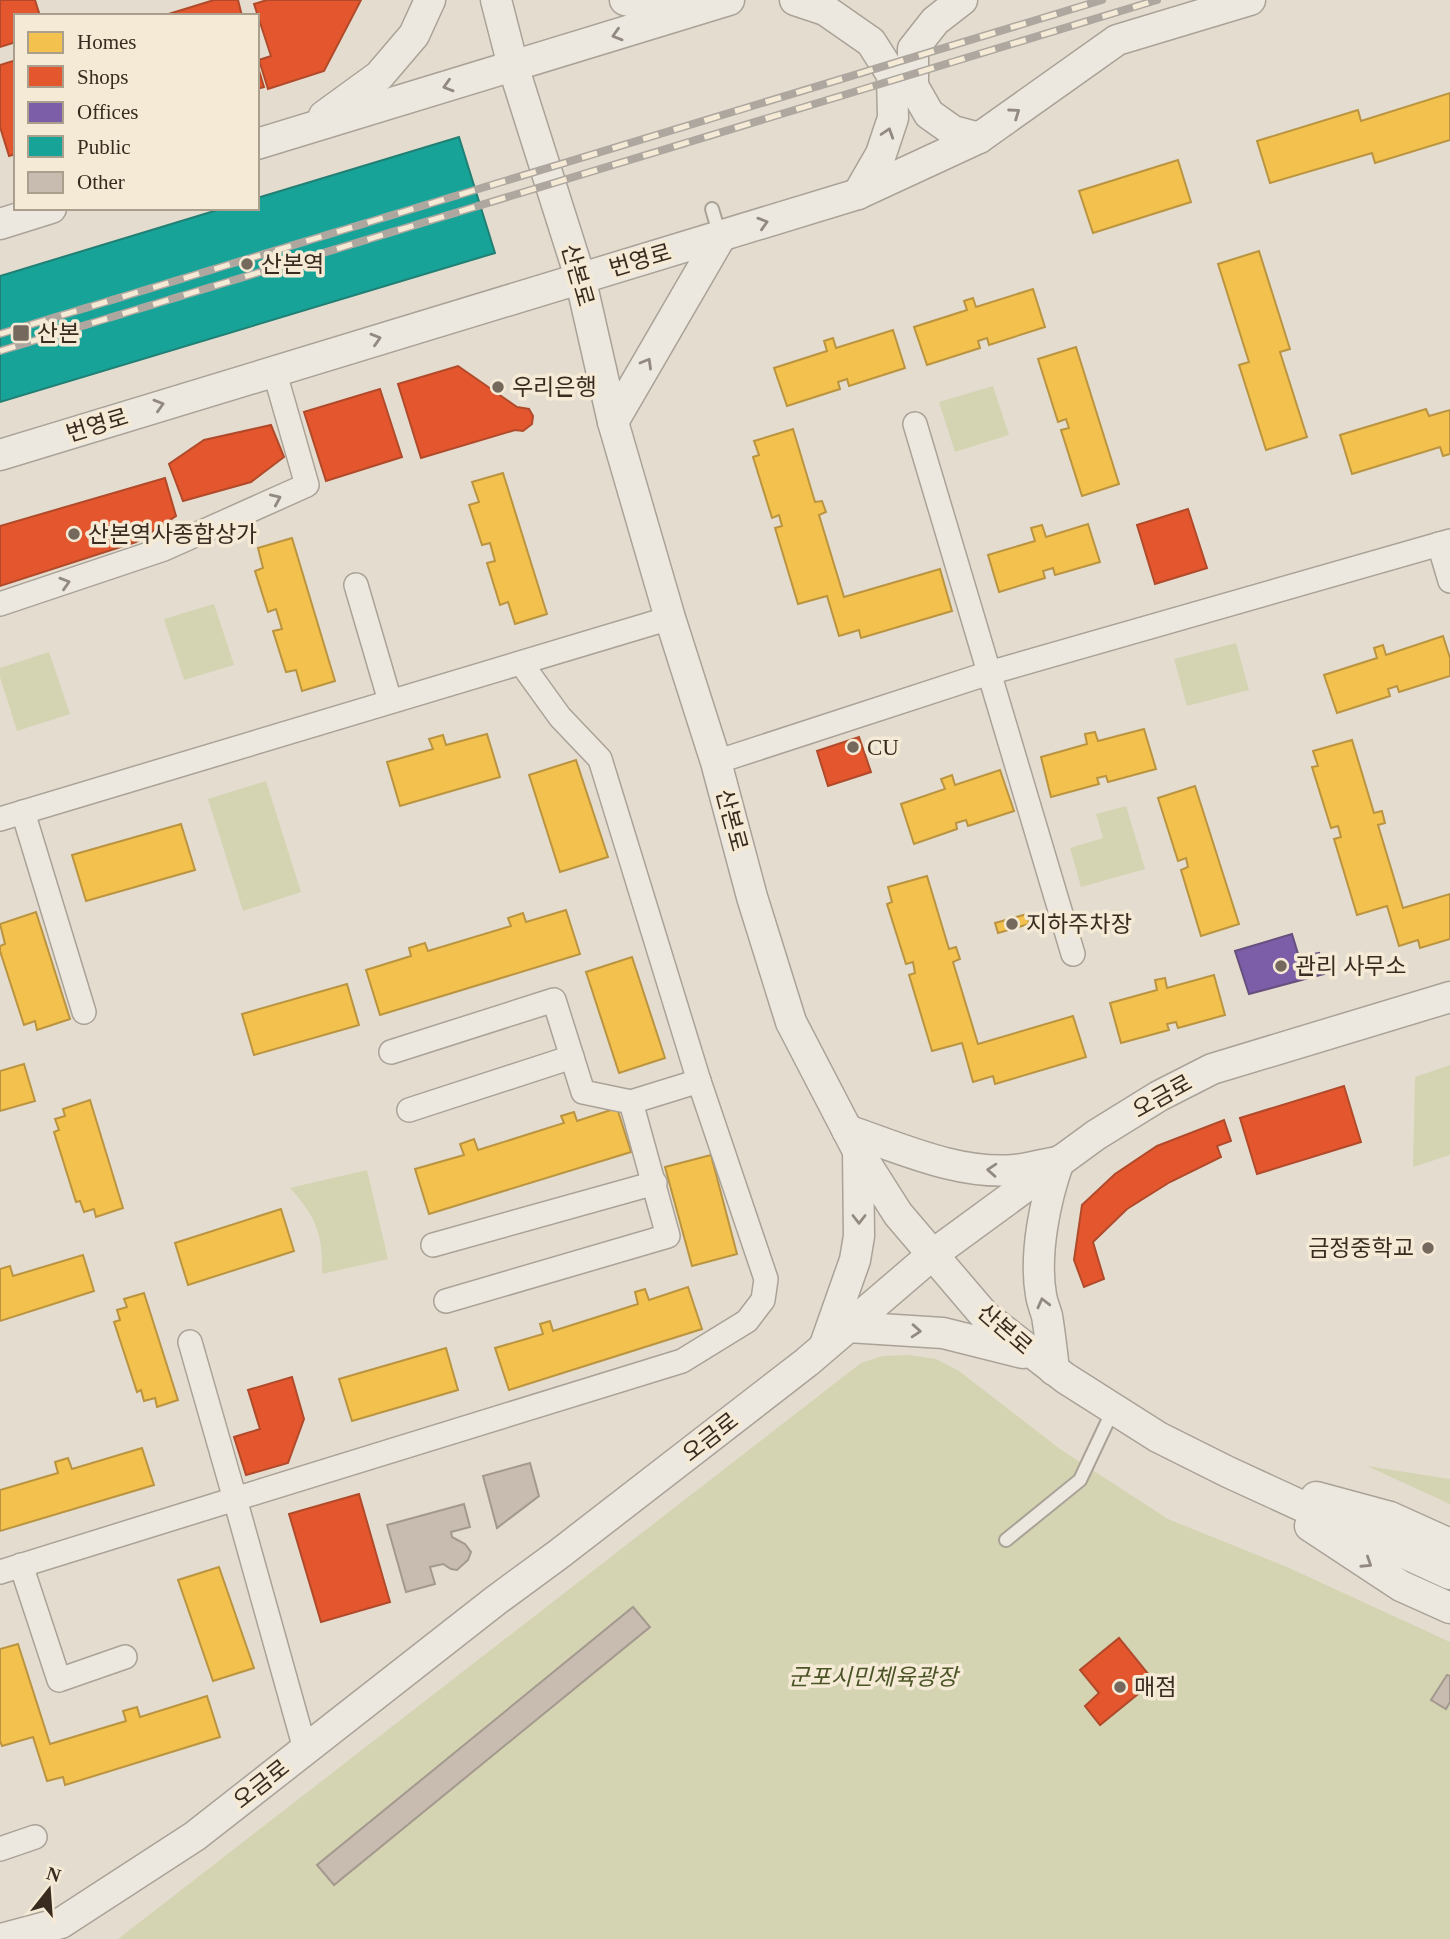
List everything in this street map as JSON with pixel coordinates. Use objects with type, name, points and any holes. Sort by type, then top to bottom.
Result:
[{"type":"street","points":[[304,130],[379,76],[414,35],[430,0]]},
{"type":"street","name":"산본로","points":[[496,0],[513,66],[580,277],[612,422],[716,762],[752,897],[791,1022],[853,1140],[898,1214],[932,1255],[985,1316],[1045,1363],[1158,1437],[1450,1574]]},
{"type":"street","points":[[625,0],[661,9],[715,4]]},
{"type":"street","points":[[794,0],[825,10],[871,42],[892,75],[893,118],[881,154],[858,194]]},
{"type":"street","points":[[962,0],[935,21],[914,49],[914,86],[929,114],[953,131],[979,138]]},
{"type":"street","name":"번영로","points":[[0,455],[580,277],[633,264],[716,223],[858,194],[979,138],[1117,40],[1250,0]]},
{"type":"street","points":[[259,143],[715,4]]},
{"type":"street","points":[[0,224],[45,210]]},
{"type":"street","points":[[612,422],[716,223]]},
{"type":"street","points":[[0,604],[164,549],[307,485],[274,370]]},
{"type":"street","points":[[915,424],[1073,954]]},
{"type":"street","points":[[716,762],[989,673],[1444,542],[1450,581]]},
{"type":"street","points":[[356,585],[390,701]]},
{"type":"street","points":[[0,819],[670,618]]},
{"type":"street","points":[[125,1657],[59,1680],[11,1569],[682,1361],[747,1321],[763,1300],[766,1279],[699,1081],[600,759],[560,718],[521,663]]},
{"type":"street","points":[[23,812],[84,1012]]},
{"type":"street","name":"오금로","points":[[1,1939],[61,1923],[195,1836],[825,1347],[932,1255],[1096,1135],[1159,1096],[1212,1069],[1450,998]]},
{"type":"street","points":[[391,1052],[554,999],[583,1093],[631,1102],[699,1081]]},
{"type":"street","points":[[409,1110],[572,1057]]},
{"type":"street","points":[[446,1301],[668,1236],[631,1102]]},
{"type":"street","points":[[825,1347],[855,1260],[859,1236],[853,1140],[990,1171],[1016,1170],[1059,1161],[1047,1200],[1039,1258],[1041,1296],[1046,1313],[1045,1363],[943,1333],[848,1327]]},
{"type":"street","points":[[433,1245],[655,1183]]},
{"type":"street","points":[[190,1342],[305,1749]]},
{"type":"street","name":"산본로","points":[[1228,1472],[1390,1517],[1450,1544]]},
{"type":"street","name":"산본로","points":[[1228,1472],[1401,1586],[1450,1608]]},
{"type":"street","points":[[0,1849],[35,1837]]},
{"type":"lane","points":[[1006,1540],[1080,1480],[1114,1409]]},
{"type":"green space","points":[[993,386],[1009,435],[955,452],[939,402]]},
{"type":"green space","points":[[214,604],[234,665],[184,680],[164,619]]},
{"type":"green space","points":[[1236,643],[1249,690],[1187,706],[1174,659]]},
{"type":"green space","points":[[49,652],[70,714],[17,731],[0,677],[0,668]]},
{"type":"green space","points":[[266,781],[301,892],[243,911],[208,799]]},
{"type":"green space","points":[[1126,806],[1145,869],[1081,887],[1070,848],[1103,838],[1096,814]]},
{"type":"green space","points":[[1450,1065],[1450,1155],[1413,1167],[1415,1077]]},
{"type":"green space","points":[[367,1170],[388,1259],[322,1274],[317,1228],[307,1209],[290,1188]]},
{"type":"green space","name":"군포시민체육광장","points":[[909,1355],[936,1359],[959,1371],[1060,1449],[1168,1519],[1287,1567],[1450,1642],[1450,1939],[118,1939],[861,1363],[883,1356]]},
{"type":"green space","points":[[1367,1466],[1450,1479],[1450,1504]]},
{"type":"building: Homes","points":[[1450,93],[1450,140],[1375,163],[1372,153],[1270,183],[1257,141],[1358,110],[1361,121]]},
{"type":"building: Homes","points":[[1178,160],[1191,202],[1093,233],[1079,191]]},
{"type":"building: Homes","points":[[1259,251],[1290,349],[1280,352],[1307,437],[1266,450],[1239,365],[1249,362],[1218,264]]},
{"type":"building: Homes","points":[[1033,289],[1045,327],[989,345],[987,338],[978,341],[980,348],[927,365],[914,327],[967,310],[964,301],[973,298],[976,307]]},
{"type":"building: Homes","points":[[893,330],[905,368],[849,386],[847,379],[838,382],[840,389],[787,406],[774,368],[827,351],[824,341],[833,338],[836,348]]},
{"type":"building: Homes","points":[[1076,347],[1119,484],[1082,496],[1061,430],[1069,428],[1066,419],[1058,422],[1038,359]]},
{"type":"building: Homes","points":[[1426,409],[1429,416],[1450,410],[1450,454],[1443,456],[1440,447],[1352,474],[1340,435]]},
{"type":"building: Homes","points":[[793,429],[815,502],[822,501],[826,512],[819,515],[844,597],[940,569],[952,611],[861,638],[859,630],[839,636],[827,596],[798,604],[775,528],[782,526],[779,515],[772,518],[753,457],[759,455],[754,441]]},
{"type":"building: Homes","points":[[503,473],[547,614],[515,624],[508,602],[500,605],[487,563],[495,561],[490,543],[482,545],[469,505],[479,502],[472,482]]},
{"type":"building: Homes","points":[[1088,524],[1100,562],[1055,575],[1053,568],[1043,571],[1045,578],[999,592],[988,555],[1035,541],[1031,528],[1042,525],[1046,537]]},
{"type":"building: Homes","points":[[292,538],[335,681],[302,691],[296,670],[286,672],[273,631],[282,629],[276,609],[268,612],[255,571],[263,568],[258,548]]},
{"type":"building: Homes","points":[[1443,636],[1450,658],[1450,676],[1399,692],[1397,686],[1388,689],[1390,696],[1337,713],[1324,675],[1377,658],[1374,648],[1383,645],[1386,655]]},
{"type":"building: Homes","points":[[1144,729],[1156,769],[1108,782],[1106,776],[1097,778],[1099,784],[1051,797],[1041,757],[1087,744],[1085,734],[1095,732],[1098,741]]},
{"type":"building: Homes","points":[[487,734],[500,777],[400,806],[387,762],[433,749],[429,739],[443,735],[446,745]]},
{"type":"building: Homes","points":[[1352,740],[1374,813],[1382,811],[1385,823],[1378,825],[1403,908],[1450,894],[1450,939],[1420,948],[1418,940],[1399,946],[1387,906],[1357,915],[1334,839],[1341,837],[1338,826],[1331,828],[1312,767],[1318,766],[1313,751]]},
{"type":"building: Homes","points":[[576,760],[608,857],[560,872],[529,775]]},
{"type":"building: Homes","points":[[1000,770],[1014,811],[968,826],[966,820],[956,823],[957,829],[914,844],[901,804],[945,789],[941,779],[952,775],[955,785]]},
{"type":"building: Homes","points":[[1195,786],[1239,924],[1201,936],[1181,870],[1188,867],[1186,858],[1178,861],[1158,798]]},
{"type":"building: Homes","points":[[181,824],[195,870],[86,901],[72,855]]},
{"type":"building: Homes","points":[[927,876],[949,949],[956,947],[960,959],[953,962],[978,1044],[1073,1016],[1086,1057],[995,1084],[993,1076],[973,1082],[962,1043],[932,1051],[909,975],[915,973],[913,962],[906,964],[887,904],[892,902],[888,887]]},
{"type":"building: Homes","points":[[566,910],[580,954],[380,1015],[366,970],[411,956],[409,948],[425,943],[428,951],[511,926],[508,918],[523,913],[526,922]]},
{"type":"building: Homes","points":[[36,912],[70,1019],[37,1030],[35,1021],[24,1025],[0,951],[0,946],[5,944],[0,924]]},
{"type":"building: Homes","name":"지하주차장","points":[[1027,914],[1029,924],[998,933],[995,923]]},
{"type":"building: Homes","points":[[632,957],[665,1058],[619,1073],[586,972]]},
{"type":"building: Homes","points":[[1214,975],[1225,1015],[1178,1028],[1176,1022],[1167,1024],[1169,1030],[1121,1043],[1110,1003],[1157,990],[1155,980],[1165,978],[1167,988]]},
{"type":"building: Homes","points":[[347,984],[359,1025],[254,1055],[242,1014]]},
{"type":"building: Homes","points":[[24,1064],[35,1101],[0,1111],[0,1071]]},
{"type":"building: Homes","points":[[90,1100],[123,1208],[96,1217],[94,1209],[84,1212],[80,1201],[76,1202],[54,1132],[59,1130],[55,1119],[65,1116],[63,1109]]},
{"type":"building: Homes","points":[[617,1108],[631,1152],[429,1214],[415,1169],[464,1155],[460,1144],[474,1139],[478,1150],[564,1123],[561,1116],[574,1112],[577,1121]]},
{"type":"building: Homes","points":[[711,1155],[737,1254],[692,1266],[665,1167]]},
{"type":"building: Homes","points":[[281,1209],[294,1251],[188,1285],[175,1243]]},
{"type":"building: Homes","points":[[83,1255],[94,1291],[0,1321],[0,1269],[10,1266],[13,1276]]},
{"type":"building: Homes","points":[[688,1287],[702,1329],[509,1390],[495,1348],[543,1334],[540,1324],[550,1321],[553,1331],[638,1304],[635,1292],[645,1289],[649,1300]]},
{"type":"building: Homes","points":[[144,1293],[178,1400],[157,1407],[155,1398],[144,1401],[141,1390],[137,1392],[114,1322],[120,1320],[117,1310],[127,1307],[124,1299]]},
{"type":"building: Homes","points":[[446,1348],[458,1390],[352,1421],[339,1379]]},
{"type":"building: Homes","points":[[142,1448],[154,1485],[0,1531],[0,1490],[58,1473],[55,1462],[68,1458],[72,1469]]},
{"type":"building: Homes","points":[[219,1567],[254,1668],[213,1681],[178,1580]]},
{"type":"building: Homes","points":[[18,1644],[50,1744],[126,1721],[123,1711],[137,1707],[140,1717],[207,1696],[220,1737],[65,1785],[63,1777],[47,1781],[33,1737],[2,1746],[0,1741],[0,1649]]},
{"type":"building: Shops","points":[[0,0],[35,0],[39,14],[14,14],[14,43],[0,47]]},
{"type":"building: Shops","points":[[214,0],[238,0],[242,14],[168,14]]},
{"type":"building: Shops","points":[[267,0],[361,0],[324,71],[268,89],[259,60],[271,56],[254,4]]},
{"type":"building: Shops","points":[[14,61],[14,155],[9,156],[0,127],[0,65]]},
{"type":"building: Shops","points":[[259,71],[264,87],[259,88]]},
{"type":"building: Shops","points":[[458,366],[517,407],[529,409],[533,416],[532,424],[523,431],[515,430],[421,458],[398,384]]},
{"type":"building: Shops","points":[[380,389],[402,457],[326,481],[304,412]]},
{"type":"building: Shops","points":[[271,425],[284,457],[251,482],[183,501],[169,464],[204,440]]},
{"type":"building: Shops","name":"산본역사종합상가","points":[[165,478],[176,516],[136,542],[0,586],[0,526]]},
{"type":"building: Shops","points":[[1188,509],[1207,568],[1155,584],[1137,525]]},
{"type":"building: Shops","points":[[859,737],[871,772],[828,786],[817,751]]},
{"type":"building: Shops","points":[[1344,1086],[1361,1142],[1257,1174],[1240,1118]]},
{"type":"building: Shops","points":[[1224,1120],[1231,1141],[1217,1146],[1221,1157],[1170,1182],[1127,1209],[1093,1242],[1104,1279],[1084,1287],[1074,1260],[1082,1205],[1115,1174],[1157,1146]]},
{"type":"building: Shops","points":[[292,1377],[304,1419],[288,1463],[246,1475],[234,1437],[260,1429],[248,1390]]},
{"type":"building: Shops","points":[[359,1494],[390,1602],[321,1622],[289,1514]]},
{"type":"building: Shops","name":"매점","points":[[1119,1638],[1154,1681],[1100,1725],[1085,1706],[1099,1693],[1080,1670]]},
{"type":"building: Offices","name":"관리 사무소","points":[[1292,934],[1299,957],[1319,953],[1324,974],[1249,994],[1235,951]]},
{"type":"building: Public","name":"산본역","points":[[459,137],[495,253],[0,402],[0,276],[217,210],[259,210],[259,197]]},
{"type":"building: Other","points":[[530,1463],[539,1496],[497,1528],[483,1476]]},
{"type":"building: Other","points":[[464,1504],[470,1527],[451,1532],[452,1537],[465,1544],[471,1552],[468,1560],[457,1570],[443,1564],[430,1567],[435,1584],[406,1592],[387,1525]]},
{"type":"building: Other","points":[[633,1607],[650,1627],[334,1885],[317,1865]]},
{"type":"building: Other","points":[[1447,1675],[1450,1676],[1450,1702],[1446,1709],[1431,1700]]},
{"type":"railway","points":[[0,334],[1102,0]]},
{"type":"railway","points":[[0,351],[1157,0]]},
{"type":"place","name":"산본역","points":[[247,264]]},
{"type":"place","name":"산본","points":[[21,333]]},
{"type":"place","name":"우리은행","points":[[498,387]]},
{"type":"place","name":"산본역사종합상가","points":[[74,534]]},
{"type":"place","name":"CU","points":[[853,747]]},
{"type":"place","name":"지하주차장","points":[[1012,924]]},
{"type":"place","name":"관리 사무소","points":[[1281,966]]},
{"type":"place","name":"금정중학교","points":[[1428,1248]]},
{"type":"place","name":"매점","points":[[1120,1687]]}]
